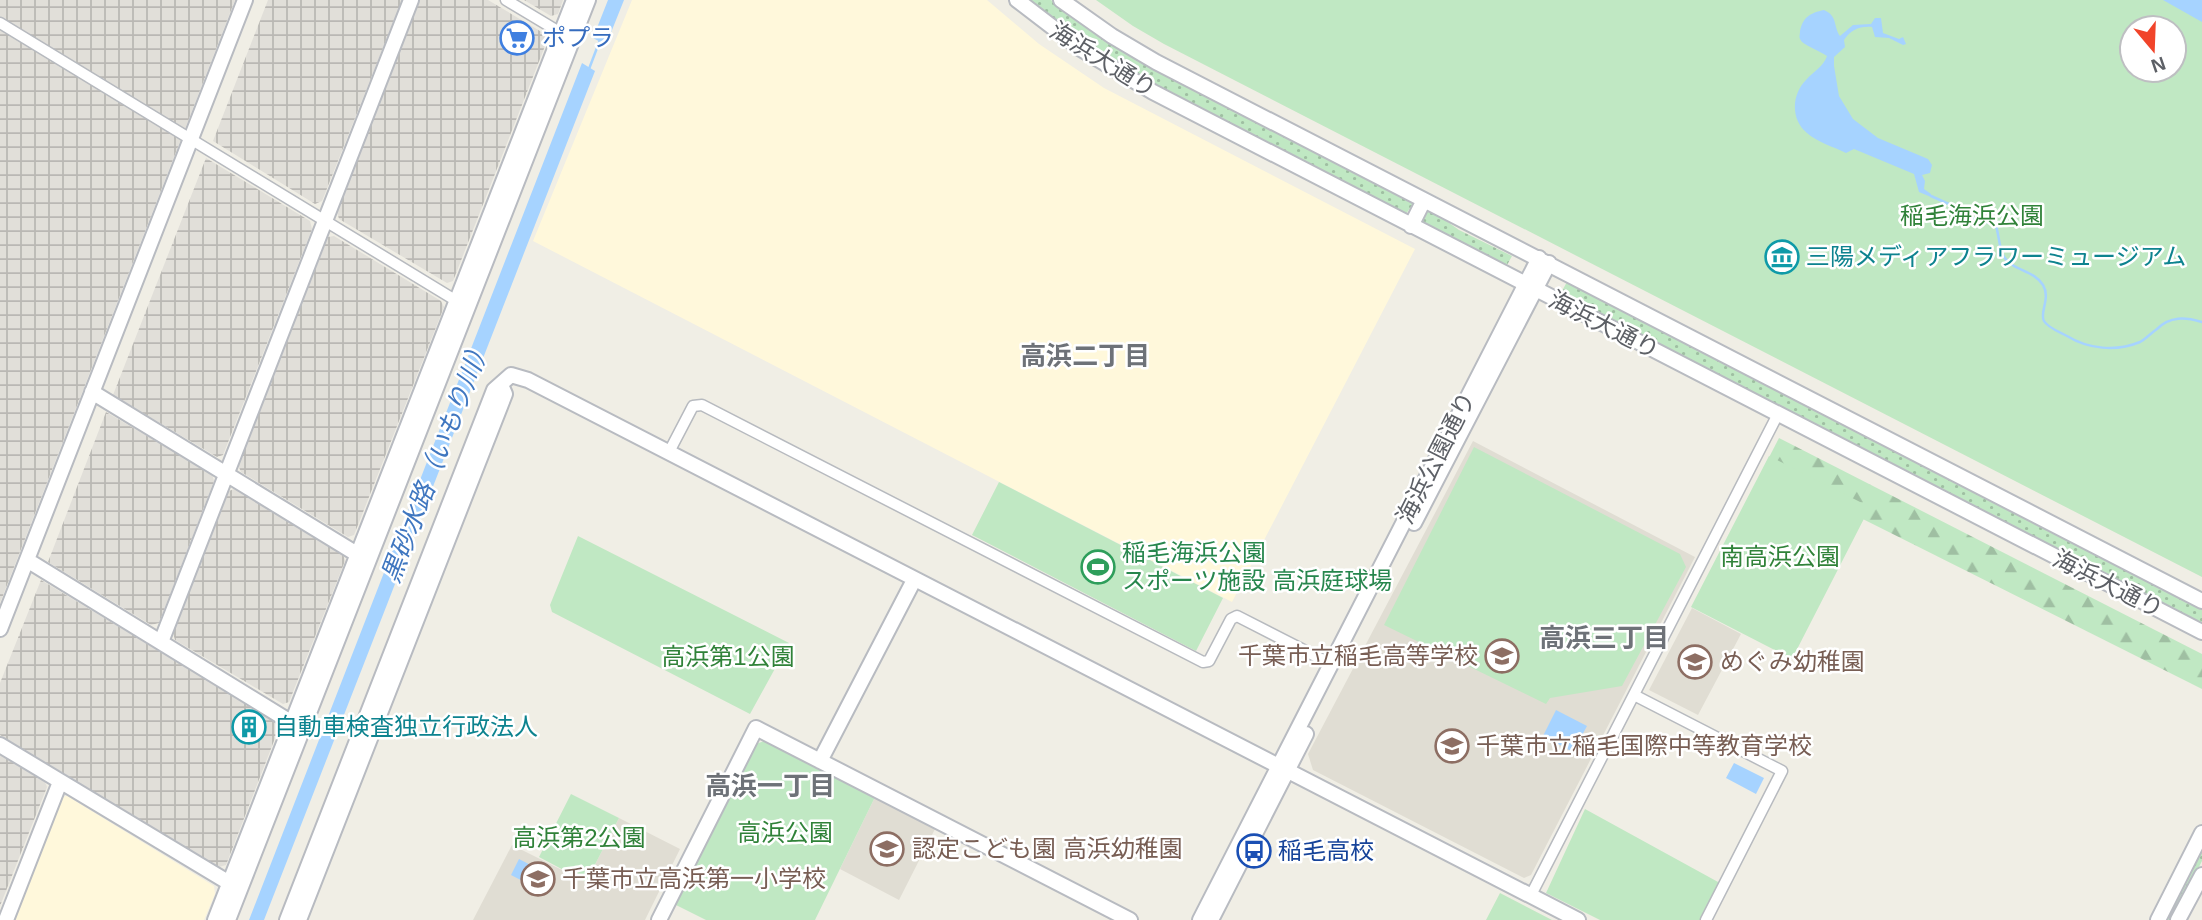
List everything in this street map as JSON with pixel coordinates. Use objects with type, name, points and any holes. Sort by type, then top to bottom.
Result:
[{"type":"street","points":[[0,628],[245,0]]},
{"type":"street","points":[[161,642],[411,0]]},
{"type":"street","points":[[506,0],[567,37]]},
{"type":"street","points":[[567,37],[575,0]]},
{"type":"street","points":[[215,920],[235,886],[567,37],[588,0]]},
{"type":"street","name":"海浜大通り","points":[[1017,0],[1055,31],[1116,72],[2202,632]]},
{"type":"street","name":"海浜大通り","points":[[1061,0],[1112,36],[1156,62],[2202,601]]},
{"type":"street","points":[[0,23],[462,304]]},
{"type":"street","points":[[1411,226],[1424,200]]},
{"type":"street","name":"海浜公園通り","points":[[1211,920],[1331,664],[1544,261]]},
{"type":"street","name":"海浜公園通り","points":[[1200,920],[1284,768],[1530,287]]},
{"type":"street","points":[[287,920],[494,390],[511,375],[528,380],[1578,920]]},
{"type":"street","points":[[299,920],[505,394],[501,385]]},
{"type":"street","points":[[92,392],[364,558]]},
{"type":"street","points":[[669,453],[693,406],[702,405],[1203,662],[1209,661],[1231,619],[1237,616],[1331,664]]},
{"type":"street","points":[[1531,895],[1778,414]]},
{"type":"street","points":[[27,560],[298,727]]},
{"type":"street","points":[[820,761],[914,580]]},
{"type":"street","points":[[1633,695],[1782,771],[1706,920]]},
{"type":"street","points":[[659,920],[756,729],[1130,920]]},
{"type":"street","points":[[0,745],[235,886]]},
{"type":"street","points":[[5,920],[60,782]]},
{"type":"street","points":[[2158,920],[2202,833]]},
{"type":"street","points":[[2178,920],[2202,875]]},
{"type":"street","points":[[228,920],[235,886]]},
{"type":"shaded area","points":[[0,0],[235,0],[185,129],[0,17]]},
{"type":"shaded area","points":[[268,0],[402,0],[322,201],[315,204],[213,141]]},
{"type":"shaded area","points":[[420,0],[488,0],[545,34],[547,41],[453,281],[447,283],[339,219],[337,212]]},
{"type":"shaded area","points":[[524,0],[563,0],[558,14],[551,16]]},
{"type":"shaded area","points":[[632,0],[987,0],[1039,44],[1104,88],[1415,249],[1232,602],[533,241]]},
{"type":"shaded area","points":[[0,29],[181,139],[0,603]]},
{"type":"shaded area","points":[[206,158],[310,221],[312,229],[223,455],[217,457],[113,395]]},
{"type":"shaded area","points":[[334,236],[441,301],[444,307],[354,535],[348,537],[241,472],[238,465],[328,237]]},
{"type":"shaded area","points":[[106,412],[212,474],[214,481],[159,623],[151,625],[48,562]]},
{"type":"shaded area","name":"千葉市立稲毛高等学校","points":[[1473,441],[1695,557],[1531,875],[1524,878],[1313,770],[1308,754]]},
{"type":"shaded area","points":[[234,489],[343,554],[345,561],[289,702],[283,704],[175,640],[173,633],[229,491]]},
{"type":"shaded area","points":[[41,580],[277,722],[279,728],[226,865],[219,867],[0,735],[0,683]]},
{"type":"shaded area","name":"めぐみ幼稚園","points":[[1692,608],[1741,634],[1698,715],[1649,690]]},
{"type":"shaded area","points":[[0,755],[45,782],[47,787],[0,906]]},
{"type":"shaded area","points":[[67,796],[214,886],[215,894],[204,920],[15,920],[62,797]]},
{"type":"shaded area","name":"認定こども園 高浜幼稚園","points":[[875,797],[935,829],[899,900],[840,869]]},
{"type":"shaded area","points":[[619,818],[680,849],[645,920],[473,920],[512,845],[586,882]]},
{"type":"green space","points":[[1026,0],[1051,0],[1072,17],[1414,203],[1405,215],[1155,87],[1088,48]]},
{"type":"green space","name":"稲毛海浜公園","points":[[1096,0],[2168,0],[2202,20],[2202,577],[1164,44]]},
{"type":"green space","points":[[1431,210],[1459,230],[1512,256],[1506,267],[1422,223]]},
{"type":"green space","points":[[1568,280],[2202,607],[2202,625],[1639,335],[1562,291]]},
{"type":"green space","points":[[1779,438],[2202,654],[2202,689],[1763,469]]},
{"type":"green space","points":[[1474,447],[1680,554],[1686,567],[1622,686],[1550,698],[1546,704],[1384,625]]},
{"type":"green space","name":"南高浜公園","points":[[1769,456],[1870,507],[1792,659],[1691,607]]},
{"type":"green space","name":"稲毛海浜公園 スポーツ施設 高浜庭球場","points":[[999,482],[1223,598],[1196,651],[972,535]]},
{"type":"green space","name":"高浜第1公園","points":[[578,536],[789,643],[750,714],[552,612],[550,605]]},
{"type":"green space","name":"高浜公園","points":[[767,740],[875,797],[815,920],[706,920],[676,905],[756,744]]},
{"type":"green space","name":"高浜第2公園","points":[[571,794],[619,818],[586,882],[539,857]]},
{"type":"green space","points":[[1585,809],[1729,888],[1710,920],[1600,920],[1546,893]]},
{"type":"green space","points":[[2202,849],[2202,861],[2172,920],[2165,920]]},
{"type":"green space","points":[[1500,893],[1552,920],[1486,920]]},
{"type":"water","points":[[608,0],[624,0],[606,45],[593,38]]},
{"type":"water","points":[[2163,0],[2202,0],[2202,22]]},
{"type":"water","points":[[1824,10],[1833,18],[1840,36],[1853,25],[1871,24],[1875,18],[1881,18],[1883,33],[1899,39],[1903,37],[1906,44],[1903,45],[1889,38],[1875,37],[1872,27],[1859,28],[1850,34],[1844,40],[1845,47],[1834,57],[1839,96],[1853,119],[1878,138],[1928,159],[1932,165],[1930,173],[1922,175],[1925,181],[1924,189],[1931,197],[1919,192],[1914,174],[1854,149],[1846,153],[1826,144],[1807,133],[1798,121],[1795,106],[1798,92],[1827,56],[1802,42],[1800,31],[1808,16]]},
{"type":"water","points":[[582,63],[595,71],[264,920],[249,920]]},
{"type":"water","points":[[1556,710],[1587,726],[1573,752],[1543,736]]},
{"type":"water","points":[[1734,763],[1764,778],[1756,794],[1726,778]]},
{"type":"water","points":[[519,859],[548,874],[540,890],[511,875]]},
{"type":"waterway","name":"黒砂水路（いもり川）","points":[[589,69],[600,40]]},
{"type":"waterway","points":[[1931,196],[1951,205],[1968,218],[1980,219],[1996,226],[2004,257],[2043,285],[2046,295],[2044,321],[2051,328],[2075,340],[2102,348],[2121,347],[2140,342],[2172,320],[2190,319],[2202,322]]},
{"type":"place","name":"ポプラ","points":[[517,38]]},
{"type":"place","name":"三陽メディアフラワーミュージアム","points":[[1782,257]]},
{"type":"place","name":"稲毛海浜公園 スポーツ施設 高浜庭球場","points":[[1098,567]]},
{"type":"place","name":"千葉市立稲毛高等学校","points":[[1502,656]]},
{"type":"place","name":"めぐみ幼稚園","points":[[1695,662]]},
{"type":"place","name":"自動車検査独立行政法人","points":[[249,727]]},
{"type":"place","name":"千葉市立稲毛国際中等教育学校","points":[[1452,746]]},
{"type":"place","name":"認定こども園 高浜幼稚園","points":[[887,849]]},
{"type":"place","name":"稲毛高校","points":[[1254,851]]},
{"type":"place","name":"千葉市立高浜第一小学校","points":[[538,879]]},
{"type":"district","name":"高浜二丁目","points":[[1085,356]]},
{"type":"district","name":"高浜三丁目","points":[[1604,638]]},
{"type":"district","name":"高浜一丁目","points":[[770,786]]}]
